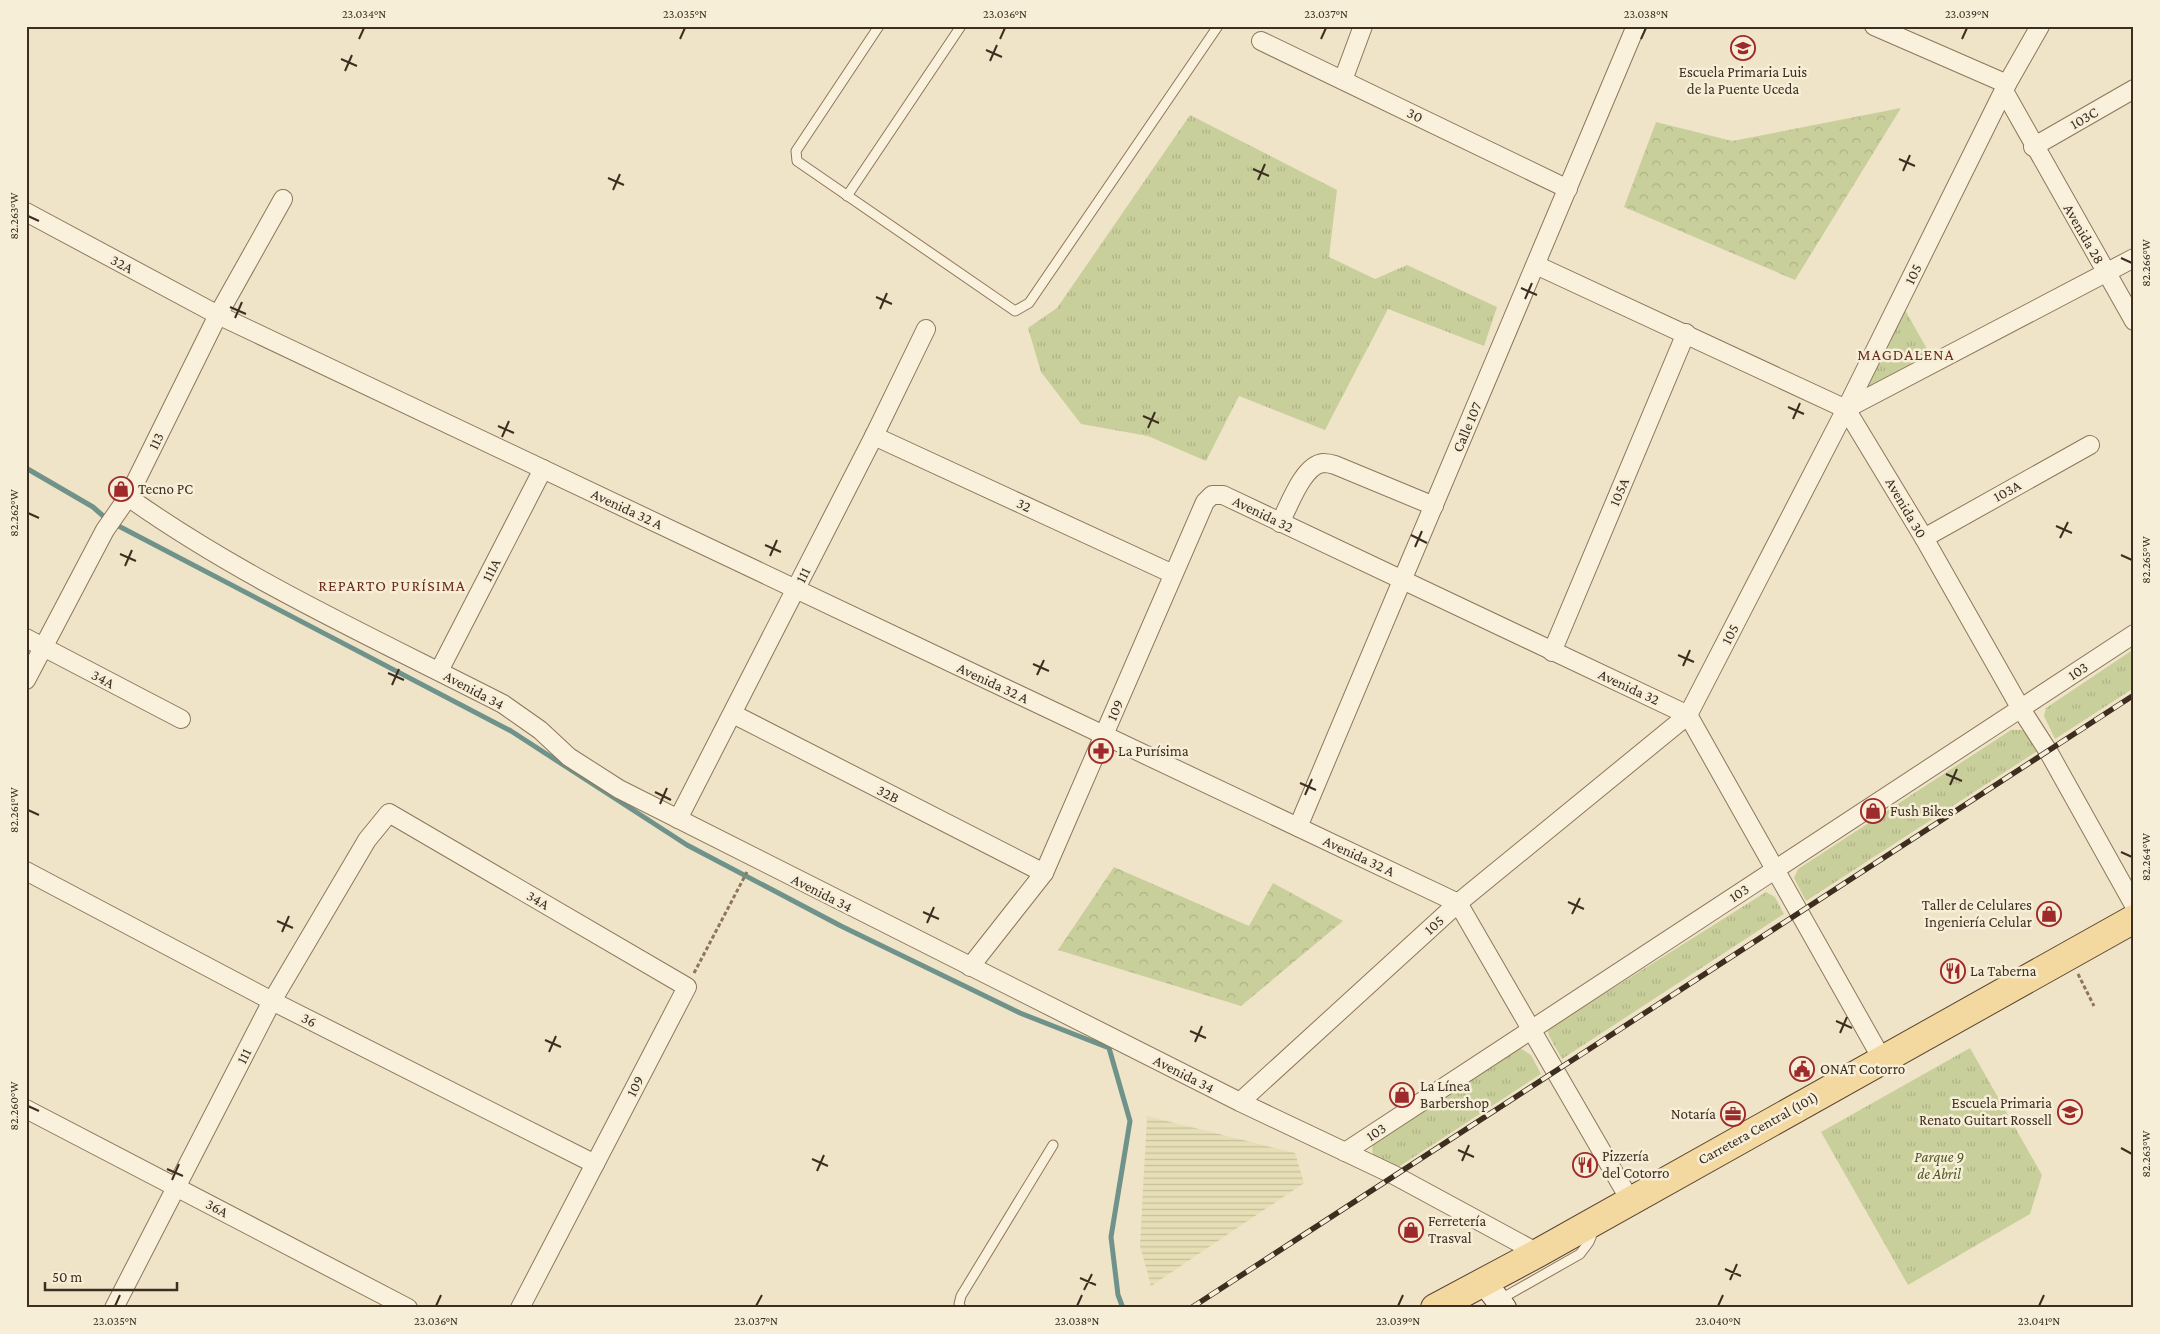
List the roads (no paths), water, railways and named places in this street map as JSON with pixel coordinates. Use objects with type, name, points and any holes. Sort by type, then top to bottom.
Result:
[{"type":"main road","name":"Carretera Central (101)","points":[[1435,1308],[1495,1297],[1538,1253],[2134,919]]},
{"type":"street","points":[[1343,80],[1363,26]]},
{"type":"street","name":"Calle 107","points":[[1298,827],[1636,26]]},
{"type":"street","points":[[1874,26],[2005,88]]},
{"type":"street","name":"105","points":[[1240,1102],[1458,903],[1688,715],[1846,409],[2005,88],[2040,26]]},
{"type":"street","name":"30","points":[[1261,41],[1568,188]]},
{"type":"street","name":"Avenida 28","points":[[2005,88],[2034,147],[2134,321]]},
{"type":"street","name":"103C","points":[[2034,147],[2134,89]]},
{"type":"street","name":"113","points":[[26,680],[115,512],[128,497],[218,315],[282,199]]},
{"type":"street","name":"32A","points":[[26,212],[218,315]]},
{"type":"street","points":[[1536,265],[1686,333],[1846,409],[2134,258]]},
{"type":"street","name":"Avenida 32 A","points":[[218,315],[1458,903]]},
{"type":"street","name":"111","points":[[678,819],[874,436],[926,330]]},
{"type":"street","name":"105A","points":[[1552,652],[1686,333]]},
{"type":"street","name":"Avenida 30","points":[[1846,409],[1924,538],[2021,709],[2048,750],[2134,905]]},
{"type":"street","name":"32","points":[[874,436],[1173,574]]},
{"type":"street","name":"103A","points":[[1924,538],[2090,445]]},
{"type":"street","points":[[1280,523],[1304,477],[1311,468],[1323,463],[1335,465],[1434,506]]},
{"type":"street","name":"111A","points":[[439,672],[543,469]]},
{"type":"street","name":"Avenida 32","points":[[1212,495],[1223,495],[1688,715]]},
{"type":"street","name":"109","points":[[970,967],[1044,873],[1205,502],[1212,495]]},
{"type":"street","name":"Avenida 34","points":[[128,497],[227,562],[503,704],[540,730],[569,757],[619,790],[1240,1102],[1394,1175],[1538,1253]]},
{"type":"street","name":"103","points":[[1345,1152],[2134,634]]},
{"type":"street","name":"34A","points":[[26,638],[181,719]]},
{"type":"street","name":"32B","points":[[732,714],[1044,873]]},
{"type":"street","points":[[1688,715],[1882,1059]]},
{"type":"street","name":"111","points":[[114,1308],[272,1001],[366,840],[389,813]]},
{"type":"street","name":"34A","points":[[389,813],[687,987]]},
{"type":"street","name":"36","points":[[26,871],[272,1001],[595,1164]]},
{"type":"street","points":[[1458,903],[1630,1200]]},
{"type":"street","name":"109","points":[[520,1308],[687,987]]},
{"type":"street","name":"36A","points":[[26,1109],[408,1308]]},
{"type":"lane","points":[[879,26],[796,151],[797,162],[1015,311],[1029,304],[1218,26]]},
{"type":"lane","points":[[847,196],[962,26]]},
{"type":"lane","points":[[961,1308],[959,1304],[961,1296],[1053,1145]]},
{"type":"lane","points":[[1495,1297],[1580,1254],[1589,1242],[1598,1219]]},
{"type":"waterway","points":[[26,468],[93,507],[109,521],[511,731],[687,845],[841,926],[1020,1013],[1109,1048],[1130,1121],[1111,1237],[1118,1295],[1123,1308]]},
{"type":"railway","points":[[1191,1308],[2134,695]]},
{"type":"place","name":"Escuela Primaria Luis de la Puente Uceda","points":[[1743,48]]},
{"type":"place","name":"Tecno PC","points":[[121,489]]},
{"type":"place","name":"La Purísima","points":[[1101,751]]},
{"type":"place","name":"Fush Bikes","points":[[1873,811]]},
{"type":"place","name":"Taller de Celulares Ingeniería Celular","points":[[2049,914]]},
{"type":"place","name":"La Taberna","points":[[1953,971]]},
{"type":"place","name":"ONAT Cotorro","points":[[1802,1069]]},
{"type":"place","name":"La Línea Barbershop","points":[[1402,1095]]},
{"type":"place","name":"Escuela Primaria Renato Guitart Rossell","points":[[2070,1112]]},
{"type":"place","name":"Notaría","points":[[1733,1114]]},
{"type":"place","name":"Pizzería del Cotorro","points":[[1585,1165]]},
{"type":"place","name":"Ferretería Trasval","points":[[1411,1230]]},
{"type":"district","name":"MAGDALENA","points":[[1906,354]]},
{"type":"district","name":"REPARTO PURÍSIMA","points":[[392,585]]},
{"type":"park label","name":"Parque 9 de Abril","points":[[1939,1166]]}]
